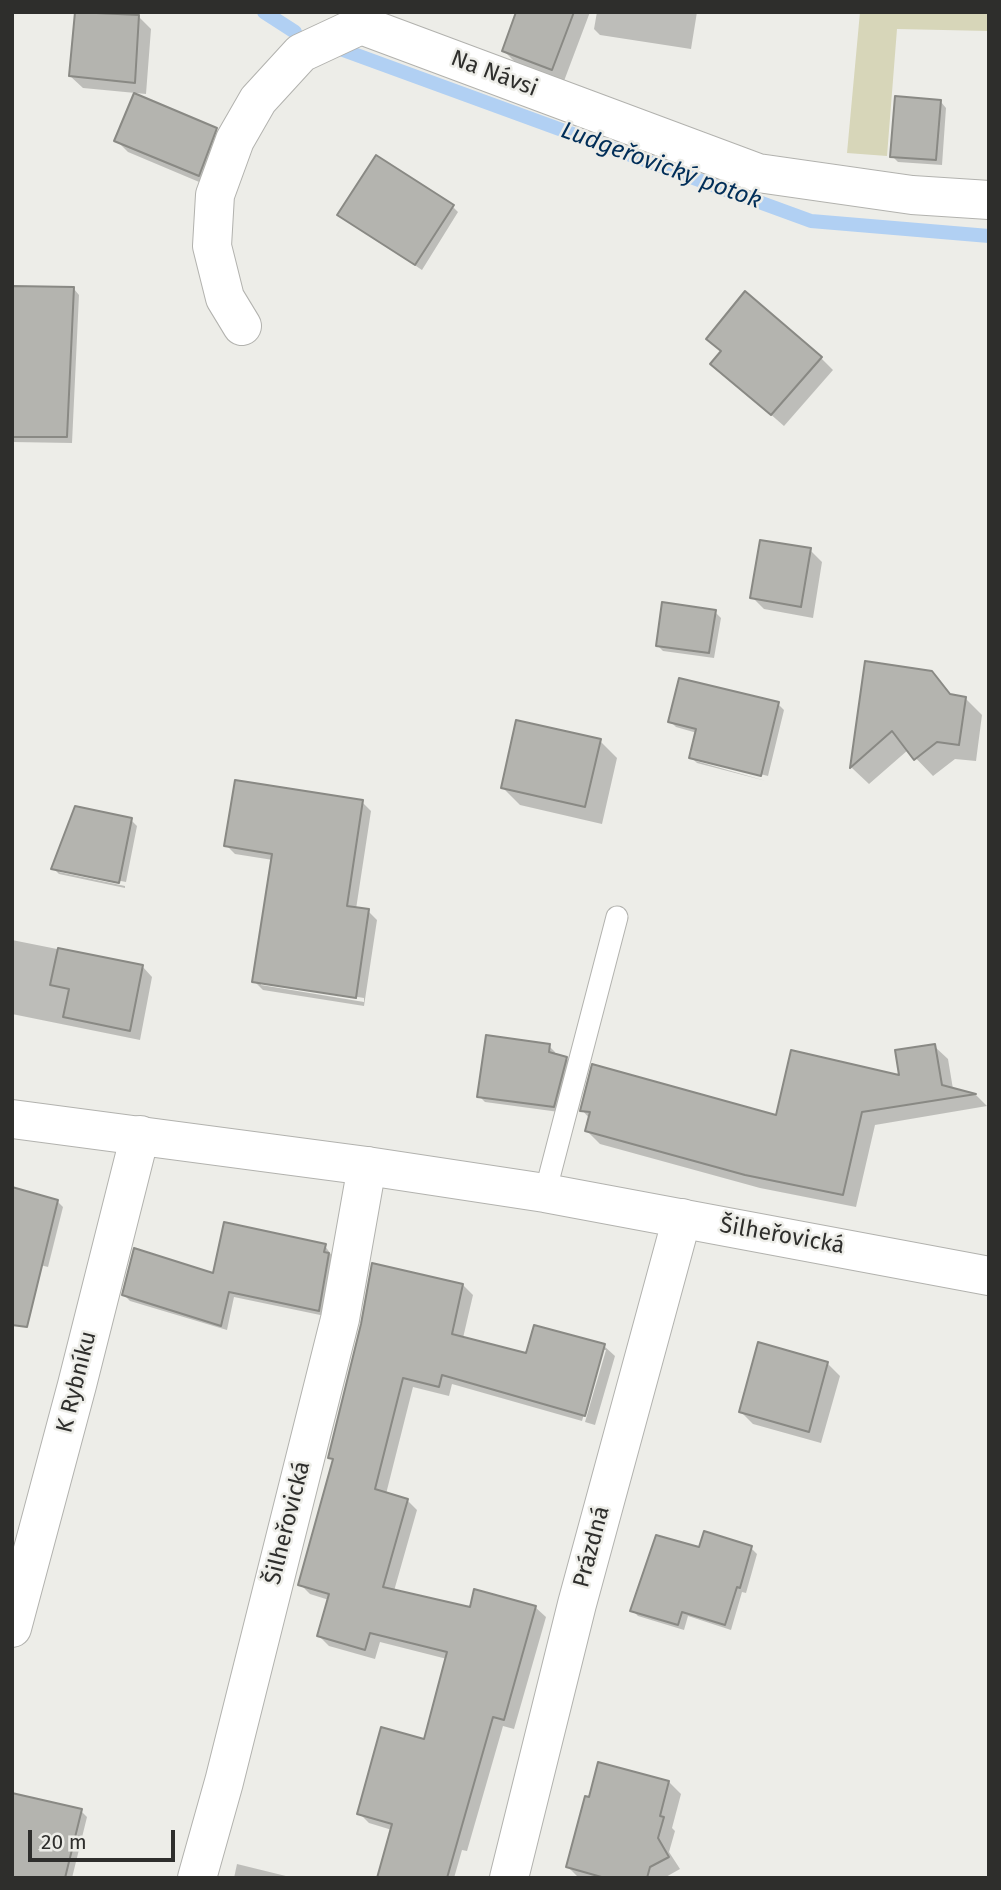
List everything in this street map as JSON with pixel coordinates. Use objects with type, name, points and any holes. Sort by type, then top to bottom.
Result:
[{"type":"street","name":"Na Návsi","points":[[242,326],[225,298],[212,246],[215,195],[235,140],[258,100],[301,53],[361,25],[758,173],[912,195],[989,200]]},
{"type":"street","name":"Šilheřovická","points":[[12,1119],[367,1166],[545,1193],[989,1276]]},
{"type":"street","name":"K Rybníku","points":[[12,1628],[140,1135]]},
{"type":"street","name":"Šilheřovická","points":[[197,1878],[224,1782],[340,1319],[367,1166]]},
{"type":"street","name":"Prázdná","points":[[509,1878],[577,1604],[682,1218]]},
{"type":"lane","points":[[545,1193],[617,917]]},
{"type":"green space","points":[[860,12],[989,12],[989,31],[897,29],[887,156],[847,153]]},
{"type":"building","points":[[75,12],[139,15],[135,83],[69,76]]},
{"type":"building","points":[[516,12],[574,12],[552,70],[502,51]]},
{"type":"building","points":[[134,93],[217,128],[199,176],[114,141]]},
{"type":"building","points":[[895,96],[941,100],[936,160],[890,157]]},
{"type":"building","points":[[376,155],[454,205],[415,265],[337,215]]},
{"type":"building","points":[[12,286],[74,287],[67,437],[12,437]]},
{"type":"building","points":[[745,291],[822,357],[771,415],[710,364],[721,351],[706,339]]},
{"type":"building","points":[[760,540],[811,548],[801,607],[750,598]]},
{"type":"building","points":[[662,602],[716,610],[709,653],[656,646]]},
{"type":"building","points":[[865,661],[932,671],[950,694],[966,697],[959,745],[937,742],[914,760],[892,731],[850,768]]},
{"type":"building","points":[[679,678],[779,702],[761,776],[689,758],[696,729],[668,722]]},
{"type":"building","points":[[516,720],[601,739],[585,807],[501,788]]},
{"type":"building","points":[[235,780],[363,800],[347,906],[369,909],[356,998],[252,982],[272,854],[224,846]]},
{"type":"building","points":[[75,806],[132,818],[119,883],[51,869]]},
{"type":"building","points":[[58,948],[143,965],[130,1031],[63,1017],[69,989],[50,985]]},
{"type":"building","points":[[486,1035],[550,1044],[549,1052],[567,1057],[554,1107],[477,1097]]},
{"type":"building","points":[[935,1044],[942,1085],[976,1094],[862,1112],[843,1195],[745,1175],[585,1131],[590,1112],[580,1111],[592,1064],[776,1115],[791,1050],[899,1075],[895,1050]]},
{"type":"building","points":[[12,1187],[58,1200],[27,1327],[12,1325]]},
{"type":"building","points":[[224,1222],[326,1244],[324,1252],[329,1253],[319,1311],[229,1292],[221,1326],[122,1295],[134,1248],[213,1273]]},
{"type":"building","points":[[372,1263],[463,1284],[452,1334],[526,1353],[534,1325],[605,1344],[585,1416],[442,1375],[439,1387],[403,1378],[375,1489],[408,1499],[383,1587],[470,1607],[474,1589],[536,1606],[504,1720],[493,1717],[447,1878],[377,1878],[392,1824],[357,1814],[381,1727],[424,1739],[447,1652],[370,1633],[365,1650],[317,1636],[329,1594],[298,1585],[333,1459],[328,1458],[361,1324]]},
{"type":"building","points":[[758,1342],[828,1362],[809,1432],[739,1412]]},
{"type":"building","points":[[704,1531],[752,1546],[740,1588],[737,1587],[725,1625],[682,1612],[678,1625],[630,1611],[656,1535],[699,1547]]},
{"type":"building","points":[[598,1762],[669,1781],[660,1816],[664,1817],[658,1838],[669,1857],[650,1867],[647,1878],[605,1878],[566,1867],[585,1796],[589,1797]]},
{"type":"building","points":[[12,1793],[82,1809],[65,1878],[12,1878]]},
{"type":"waterway","name":"Ludgeřovický potok","points":[[264,12],[295,32]]},
{"type":"waterway","name":"Ludgeřovický potok","points":[[343,50],[811,221],[989,236]]}]
